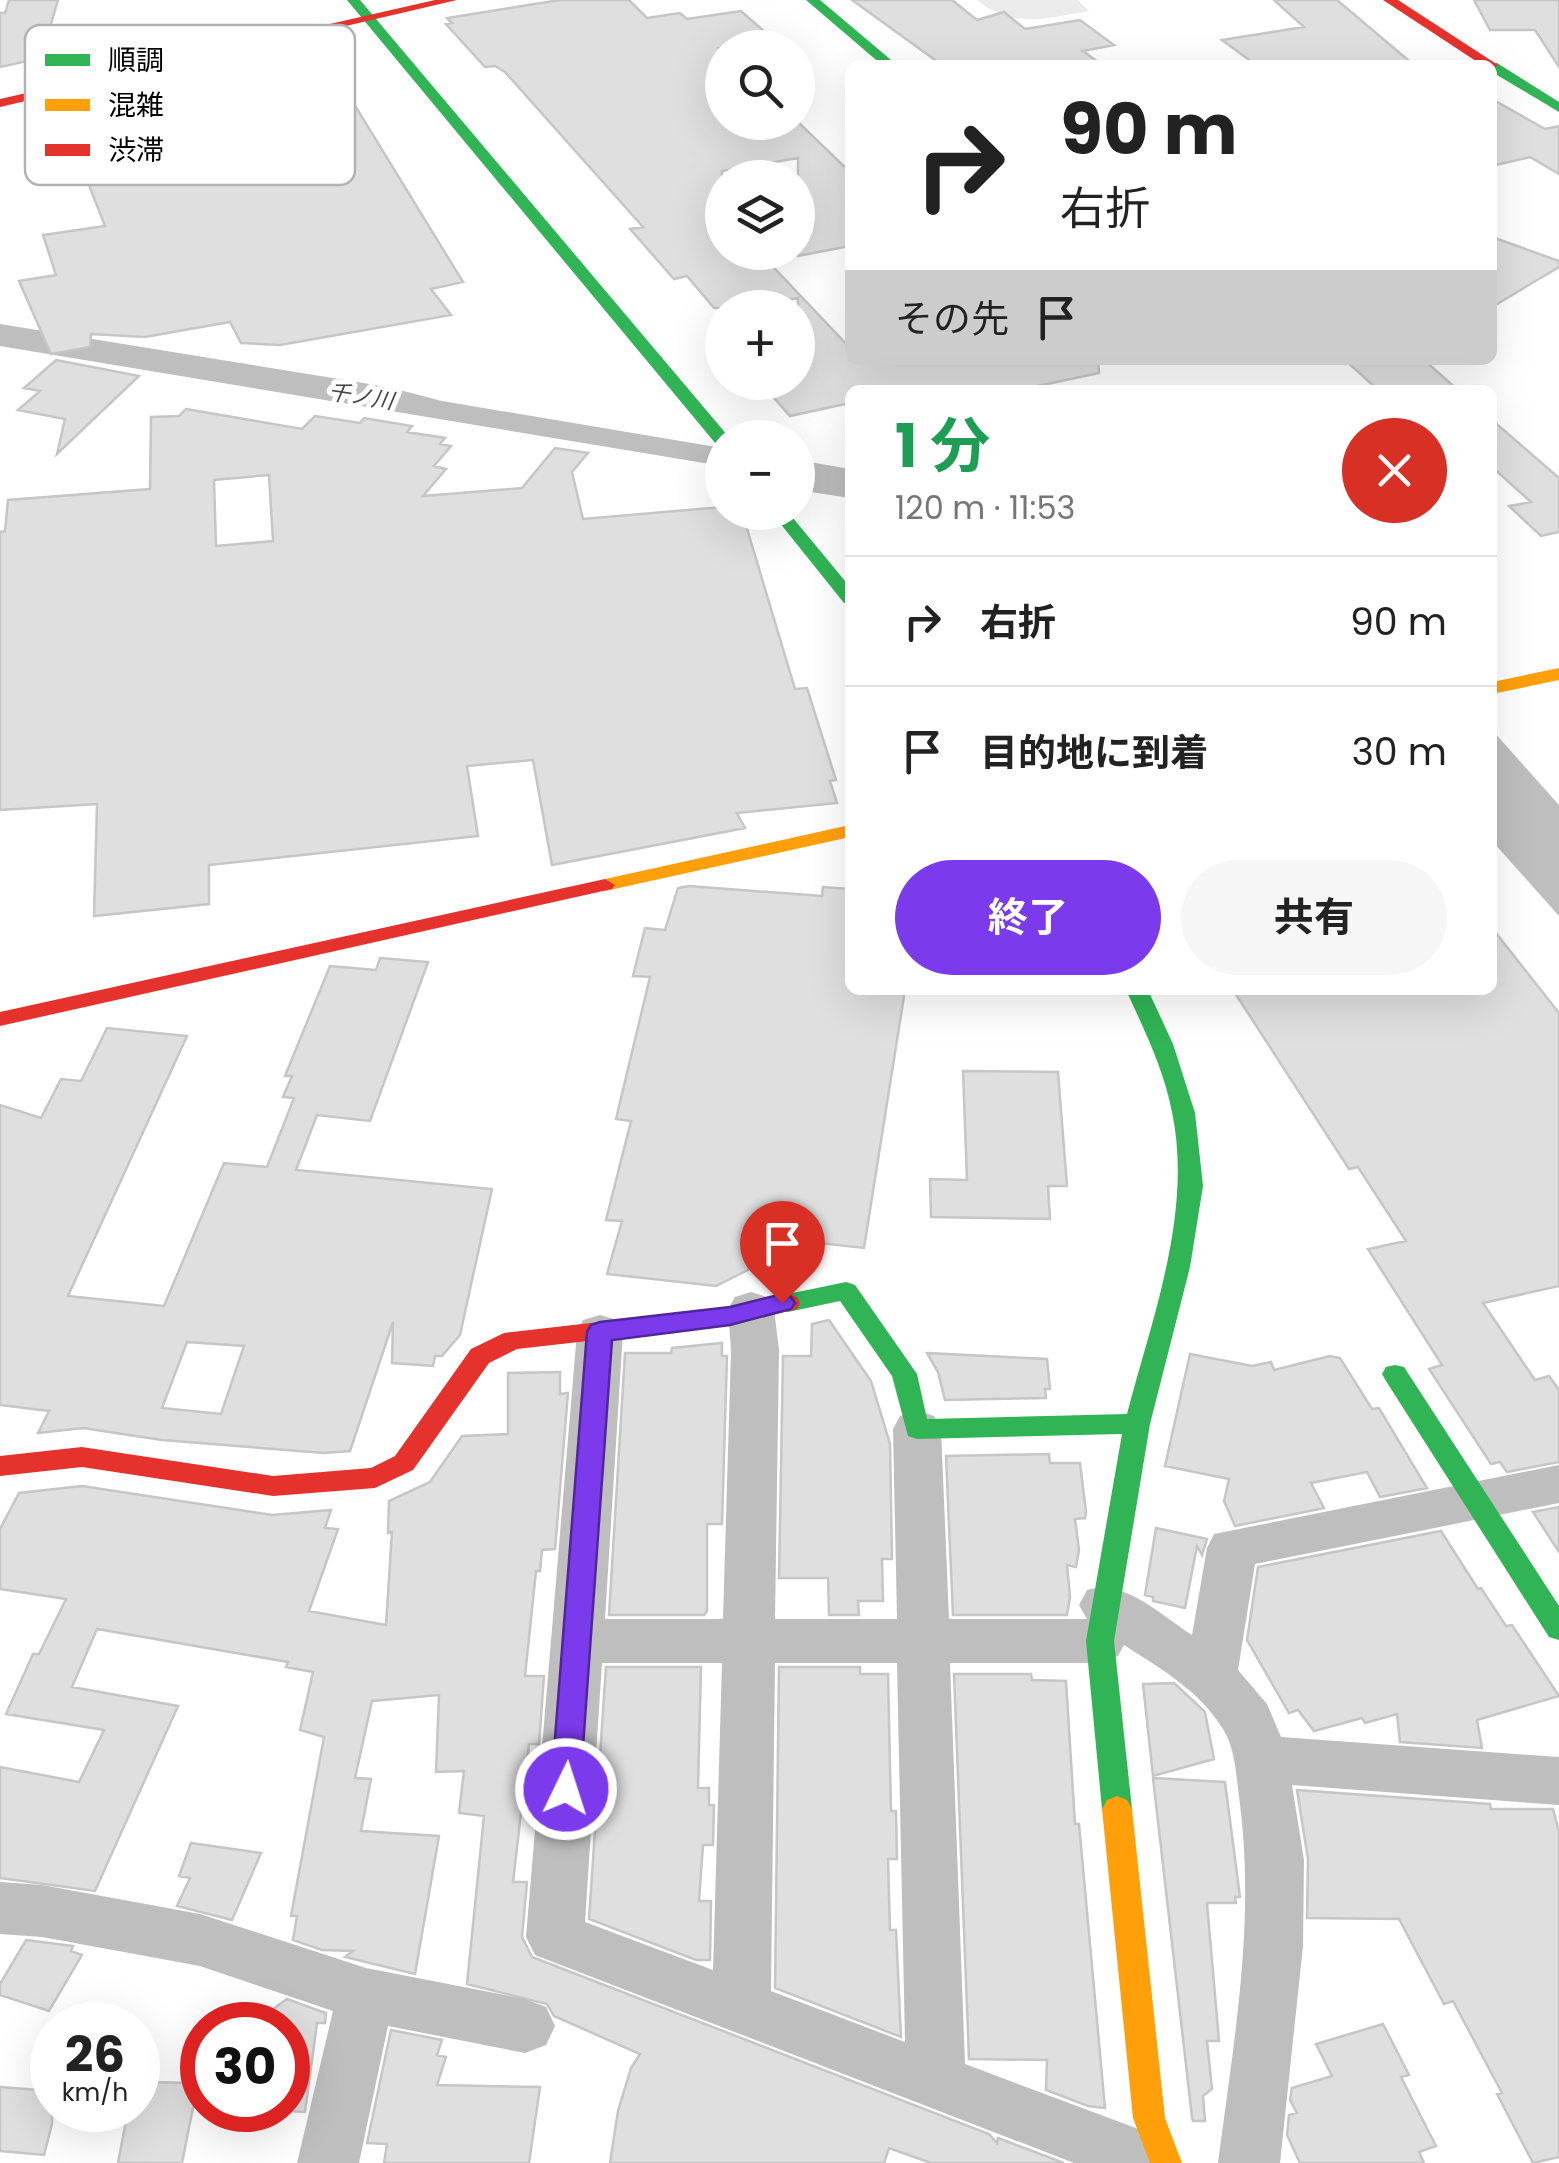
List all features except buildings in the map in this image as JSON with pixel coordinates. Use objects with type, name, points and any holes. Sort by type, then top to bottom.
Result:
[{"type":"main road","points":[[353,0],[706,420]]},
{"type":"main road","points":[[342,25],[450,0]]},
{"type":"main road","points":[[812,0],[884,60]]},
{"type":"main road","points":[[1389,0],[1483,60]]},
{"type":"main road","points":[[1497,69],[1559,108]]},
{"type":"main road","points":[[0,103],[25,97]]},
{"type":"main road","points":[[794,530],[845,592]]},
{"type":"main road","points":[[1498,687],[1559,674]]},
{"type":"main road","points":[[0,1019],[845,832]]},
{"type":"main road","points":[[1140,995],[1162,1044],[1184,1114],[1191,1186],[1178,1267],[1137,1424],[1102,1623],[1149,2118],[1166,2163]]},
{"type":"main road","points":[[0,1466],[82,1457],[273,1486],[375,1478],[404,1463],[480,1356],[513,1340],[730,1316],[846,1291],[904,1374],[917,1428],[1137,1424]]},
{"type":"main road","points":[[1395,1374],[1559,1628]]},
{"type":"street","points":[[741,2008],[751,1642],[755,1350],[751,1309]]},
{"type":"street","points":[[600,1332],[555,1937],[1151,2163]]},
{"type":"street","points":[[917,1428],[936,2082]]},
{"type":"street","points":[[1211,1674],[1232,1548],[1559,1484]]},
{"type":"street","points":[[577,1641],[924,1642],[1102,1623],[1211,1674],[1248,1720],[1261,1759],[1276,1860],[1274,1946],[1249,2163]]},
{"type":"street","points":[[1261,1759],[1559,1780]]},
{"type":"street","points":[[0,1908],[42,1911],[200,1940],[366,1995],[525,2026]]},
{"type":"street","points":[[328,2163],[366,1995]]},
{"type":"shaded area","points":[[977,0],[1078,0],[1089,11],[1018,19]]},
{"type":"water","name":"千ノ川","points":[[0,324],[388,387],[442,401],[705,445],[705,463],[0,346]]},
{"type":"water","points":[[815,463],[845,468],[845,497],[815,493]]},
{"type":"water","points":[[1497,735],[1559,805],[1559,916],[1497,846]]},
{"type":"traffic: fast","points":[[353,0],[705,420]]},
{"type":"traffic: fast","points":[[812,0],[884,60]]},
{"type":"traffic: fast","points":[[1497,69],[1559,108]]},
{"type":"traffic: fast","points":[[794,530],[845,593]]},
{"type":"traffic: fast","points":[[1117,1809],[1100,1641],[1137,1424],[1178,1267],[1191,1186],[1184,1113],[1162,1044],[1139,995]]},
{"type":"traffic: fast","points":[[788,1303],[846,1291],[904,1374],[917,1429],[1137,1424]]},
{"type":"traffic: fast","points":[[1395,1374],[1559,1629]]},
{"type":"traffic: slow","points":[[1497,687],[1559,674]]},
{"type":"traffic: slow","points":[[605,885],[845,832]]},
{"type":"traffic: slow","points":[[1117,1809],[1149,2118],[1166,2163]]},
{"type":"traffic: jam","points":[[342,25],[451,0]]},
{"type":"traffic: jam","points":[[1389,0],[1483,60]]},
{"type":"traffic: jam","points":[[0,103],[25,97]]},
{"type":"traffic: jam","points":[[0,1019],[605,885]]},
{"type":"traffic: jam","points":[[0,1466],[82,1457],[273,1486],[375,1478],[404,1463],[480,1356],[513,1340],[729,1316],[788,1303]]},
{"type":"route","points":[[566,1789],[600,1332],[730,1316],[782,1303]]}]
